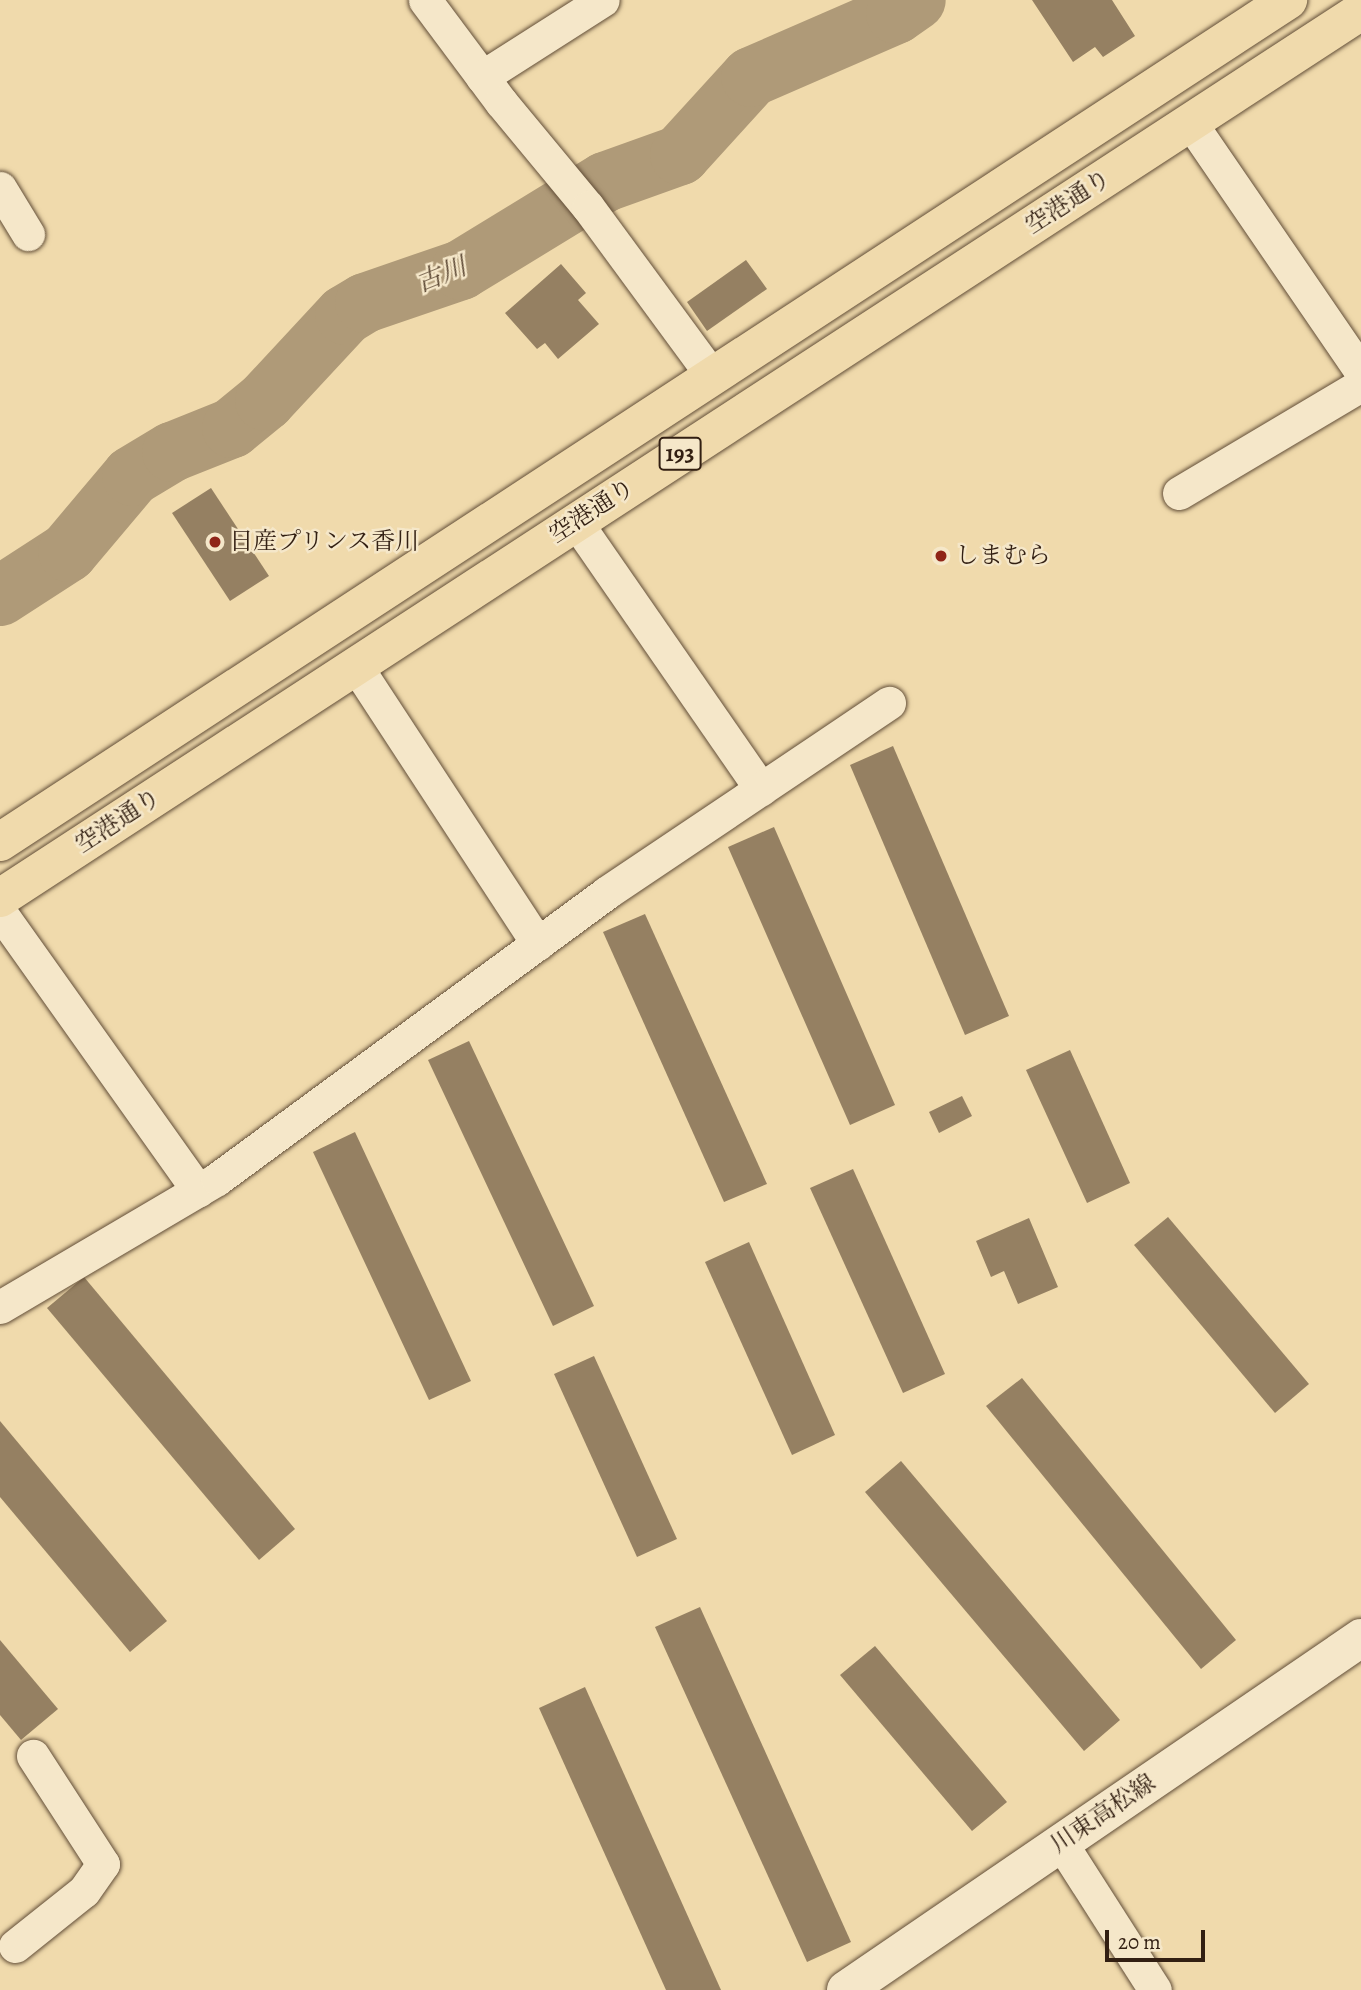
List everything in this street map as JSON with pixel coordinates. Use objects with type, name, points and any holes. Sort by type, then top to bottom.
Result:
[{"type":"highway","name":"空港通り","points":[[0,842],[1288,0]]},
{"type":"highway","name":"空港通り","points":[[0,898],[1361,10]]},
{"type":"main road","name":"川東高松線","points":[[846,1990],[1361,1638]]},
{"type":"street","points":[[425,0],[482,77],[580,198],[712,376]]},
{"type":"street","points":[[482,77],[603,0]]},
{"type":"street","points":[[1190,122],[1361,372]]},
{"type":"street","points":[[0,188],[28,234]]},
{"type":"street","points":[[1179,493],[1361,385]]},
{"type":"street","points":[[576,522],[761,789]]},
{"type":"street","points":[[356,666],[538,944]]},
{"type":"street","points":[[0,1307],[198,1191],[606,892],[889,703]]},
{"type":"street","points":[[0,912],[198,1191]]},
{"type":"street","points":[[15,1946],[84,1891],[103,1864],[33,1756]]},
{"type":"street","points":[[1060,1843],[1155,1990]]},
{"type":"building","points":[[1032,0],[1112,0],[1135,36],[1103,57],[1095,47],[1073,62]]},
{"type":"building","points":[[746,260],[767,289],[707,331],[687,302]]},
{"type":"building","points":[[561,264],[586,293],[578,300],[599,324],[558,359],[545,343],[537,349],[505,313]]},
{"type":"building","points":[[211,488],[269,576],[230,601],[172,513]]},
{"type":"building","points":[[893,746],[1009,1016],[965,1035],[850,765]]},
{"type":"building","points":[[774,827],[895,1105],[850,1125],[728,847]]},
{"type":"building","points":[[645,914],[767,1184],[724,1202],[603,932]]},
{"type":"building","points":[[469,1041],[594,1306],[553,1326],[428,1060]]},
{"type":"building","points":[[1070,1050],[1130,1183],[1087,1203],[1026,1070]]},
{"type":"building","points":[[962,1096],[972,1116],[939,1133],[929,1112]]},
{"type":"building","points":[[355,1132],[471,1381],[429,1400],[313,1152]]},
{"type":"building","points":[[853,1169],[945,1374],[903,1393],[810,1188]]},
{"type":"building","points":[[1168,1217],[1309,1384],[1275,1413],[1134,1245]]},
{"type":"building","points":[[1029,1218],[1058,1287],[1018,1304],[1004,1271],[991,1277],[976,1241]]},
{"type":"building","points":[[749,1242],[835,1435],[792,1455],[705,1262]]},
{"type":"building","points":[[84,1277],[295,1529],[259,1560],[47,1308]]},
{"type":"building","points":[[594,1356],[677,1539],[637,1557],[554,1374]]},
{"type":"building","points":[[1022,1378],[1236,1640],[1201,1669],[986,1406]]},
{"type":"building","points":[[0,1421],[167,1621],[130,1652],[0,1497]]},
{"type":"building","points":[[901,1461],[1120,1720],[1084,1751],[865,1492]]},
{"type":"building","points":[[700,1607],[851,1942],[807,1962],[655,1627]]},
{"type":"building","points":[[0,1640],[58,1709],[21,1740],[0,1715]]},
{"type":"building","points":[[875,1646],[1007,1802],[972,1831],[840,1675]]},
{"type":"building","points":[[585,1687],[721,1990],[666,1990],[539,1708]]},
{"type":"waterway","name":"古川","points":[[0,596],[68,552],[132,476],[172,452],[232,428],[265,401],[345,315],[365,303],[461,270],[605,182],[680,155],[751,77],[896,14],[916,0]]},
{"type":"place","name":"日産プリンス香川","points":[[215,542]]},
{"type":"place","name":"しまむら","points":[[941,556]]}]
